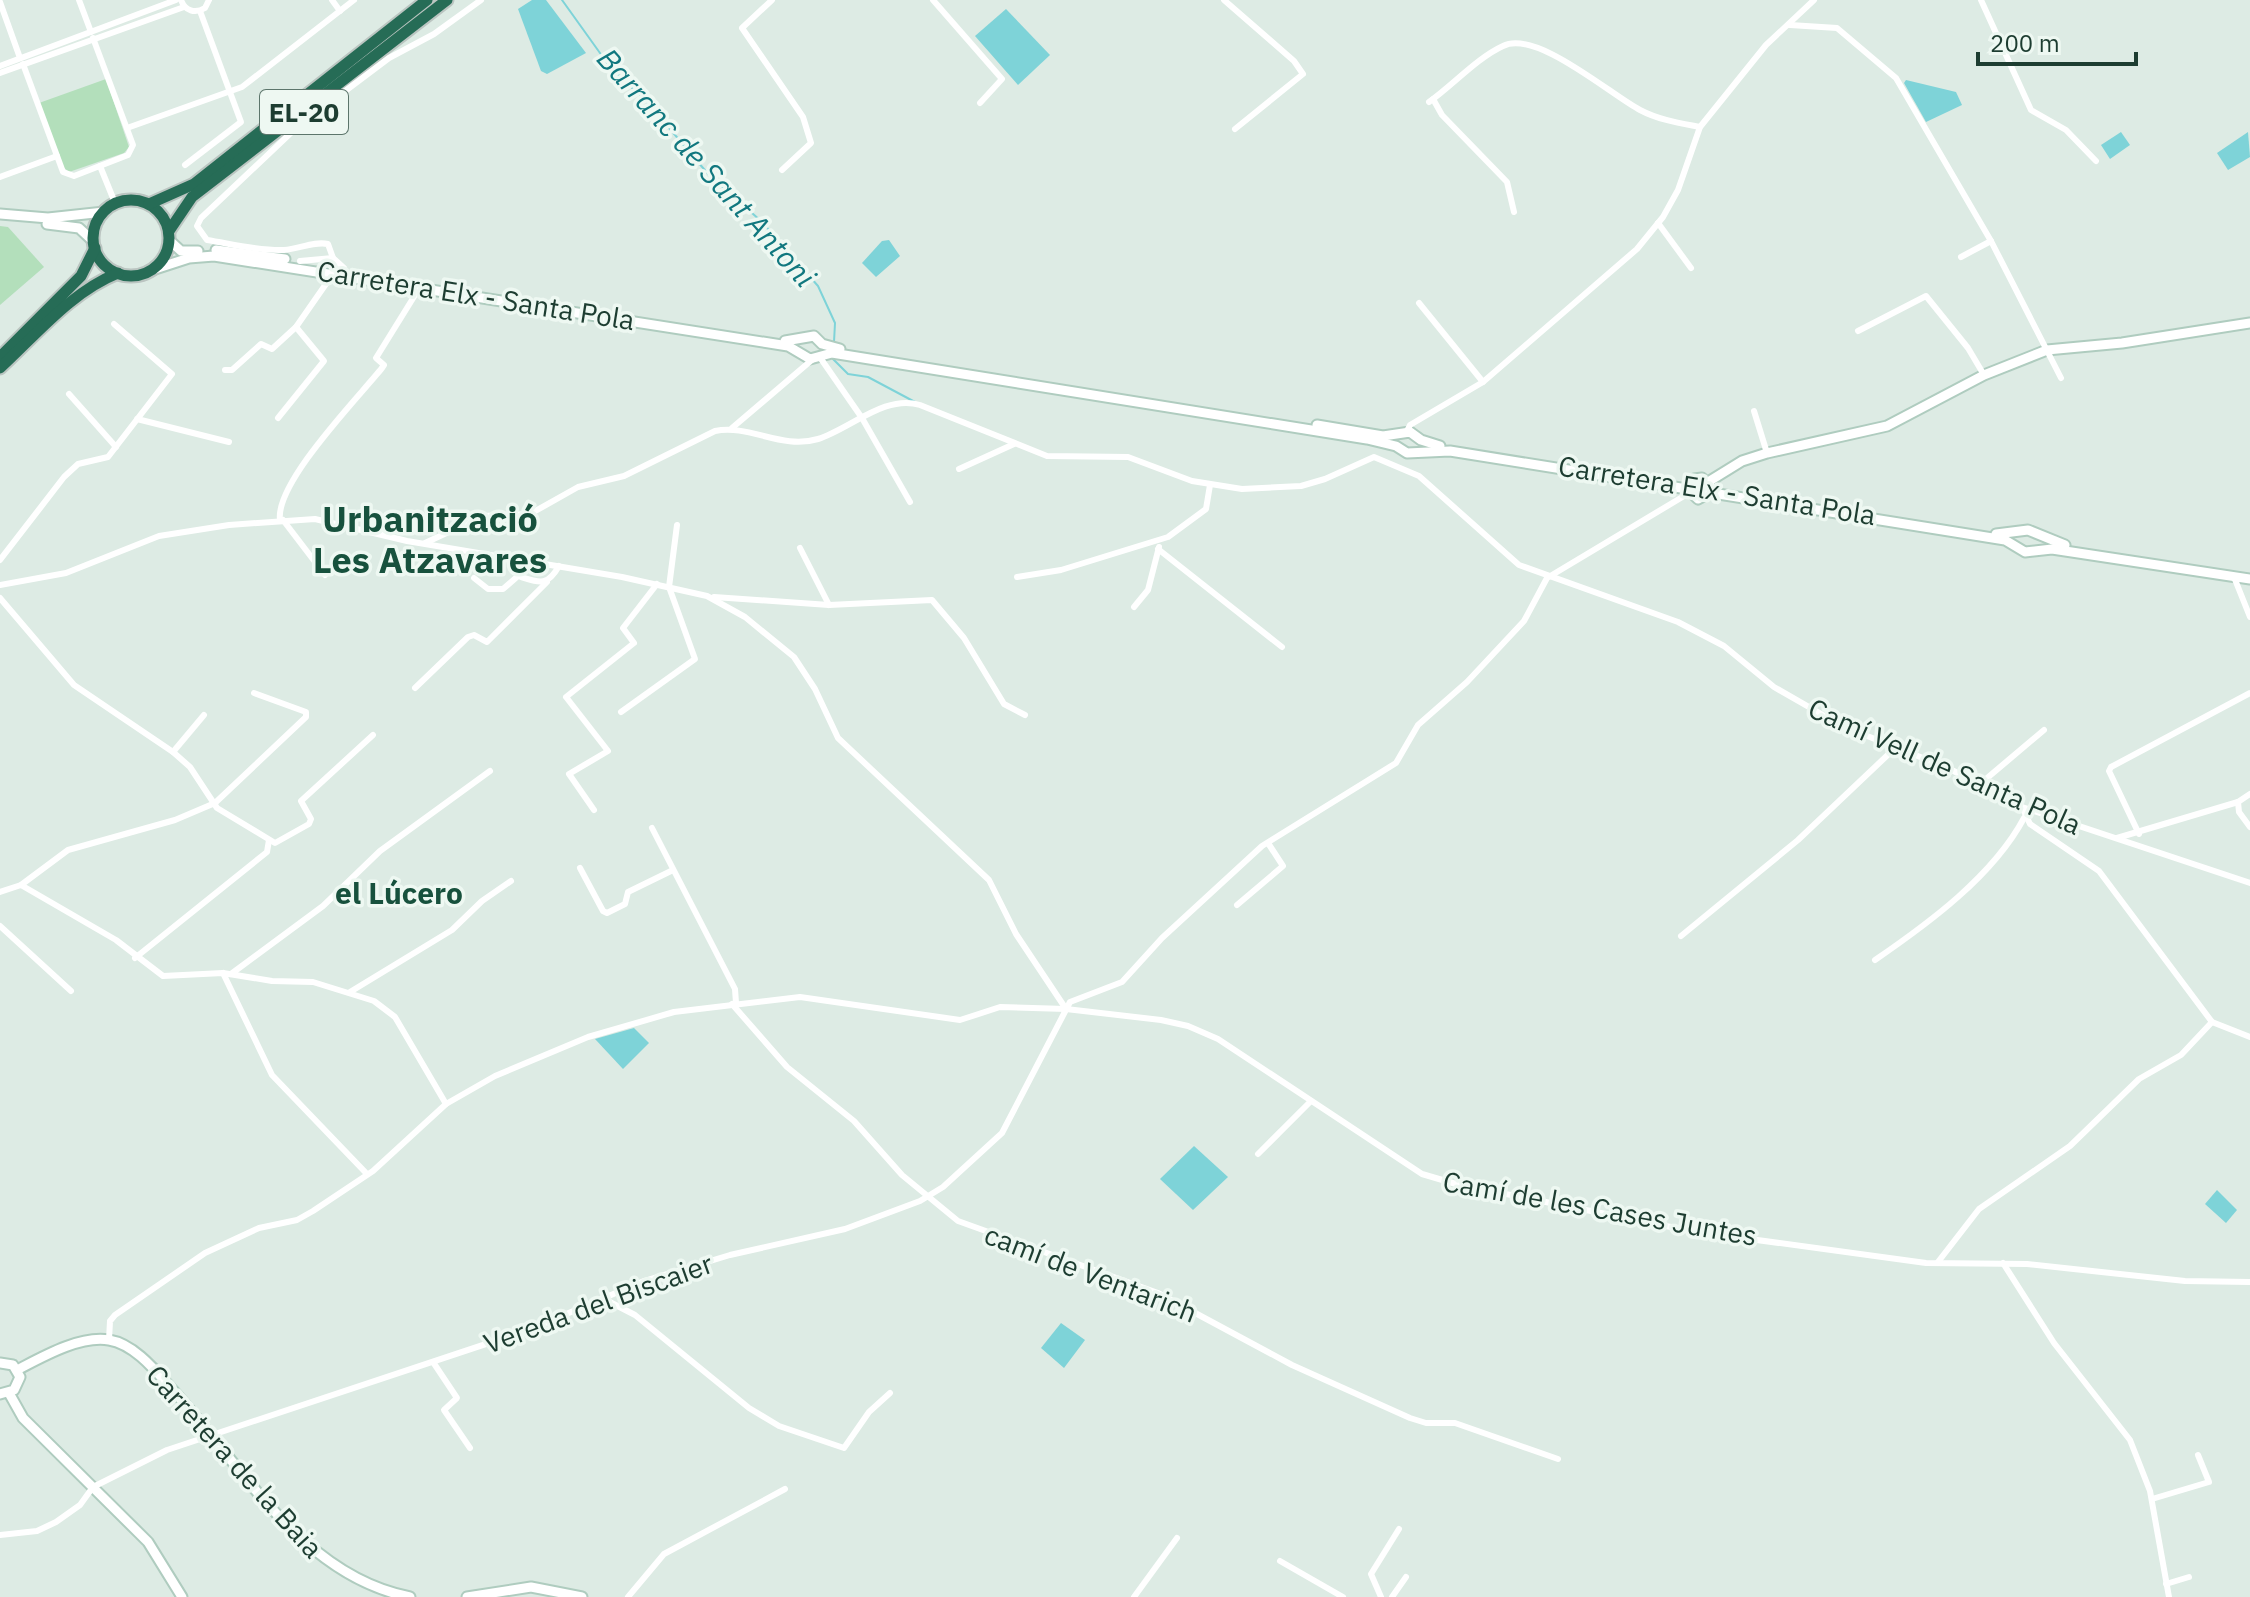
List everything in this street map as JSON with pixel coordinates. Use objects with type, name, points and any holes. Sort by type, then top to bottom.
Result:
[{"type":"highway","name":"EL-20","points":[[115,203],[138,200],[149,204],[194,184],[427,0]]},
{"type":"highway","name":"EL-20","points":[[152,270],[163,257],[176,215],[192,197],[447,0]]},
{"type":"highway","points":[[0,357],[81,276],[94,244],[97,220],[115,203]]},
{"type":"highway","points":[[149,204],[165,220],[169,236]]},
{"type":"highway","points":[[94,244],[108,267],[118,273],[139,274],[152,270]]},
{"type":"highway","points":[[0,368],[75,298],[118,273]]},
{"type":"main road","points":[[0,216],[48,218],[104,212]]},
{"type":"main road","points":[[0,216],[79,228],[94,244]]},
{"type":"main road","name":"Carretera Elx - Santa Pola","points":[[169,236],[188,252],[231,251],[300,261],[420,287],[788,346],[804,356],[819,353],[1063,389],[1404,450],[1450,451],[1689,489]]},
{"type":"main road","name":"Carretera Elx - Santa Pola","points":[[152,270],[189,258],[214,256],[343,271],[767,338],[802,340],[814,336],[819,353]]},
{"type":"main road","points":[[1709,488],[1698,478],[1689,489],[1698,499],[1742,461],[1887,426],[1984,375],[2047,350],[2250,323]]},
{"type":"main road","points":[[800,351],[802,340]]},
{"type":"main road","points":[[819,353],[1383,436],[1403,433],[1404,450]]},
{"type":"main road","name":"Carretera Elx - Santa Pola","points":[[1403,433],[1447,447],[1689,489]]},
{"type":"main road","points":[[1404,450],[1417,437]]},
{"type":"main road","name":"Carretera Elx - Santa Pola","points":[[1709,488],[1995,534],[2019,533]]},
{"type":"main road","name":"Carretera Elx - Santa Pola","points":[[1709,488],[2016,544]]},
{"type":"main road","points":[[2028,530],[2037,536],[2075,547],[2250,577],[2052,549],[2025,552],[2016,544],[2019,533],[2028,530]]},
{"type":"main road","points":[[2034,550],[2037,536]]},
{"type":"main road","points":[[17,1370],[59,1350],[109,1340]]},
{"type":"main road","name":"Carretera de la Baia","points":[[109,1340],[130,1349],[153,1368],[293,1532],[321,1558],[371,1588],[410,1597]]},
{"type":"main road","points":[[0,1363],[10,1364],[17,1370],[19,1382],[5,1393],[23,1418],[148,1542],[182,1597]]},
{"type":"main road","points":[[467,1597],[531,1587],[582,1597]]},
{"type":"street","points":[[0,2],[63,172],[74,176],[128,155],[133,145],[79,0]]},
{"type":"street","points":[[200,11],[209,0]]},
{"type":"street","points":[[332,0],[340,11]]},
{"type":"street","points":[[127,128],[242,87],[354,0]]},
{"type":"street","points":[[225,370],[232,370],[261,344],[272,349],[296,327],[328,281],[343,271],[333,258],[328,244],[319,242],[279,250],[207,240],[197,226],[201,218],[253,165],[296,128],[389,58],[434,34],[481,0]]},
{"type":"street","points":[[772,0],[742,28],[803,117],[811,143],[782,170]]},
{"type":"street","points":[[933,0],[1002,79],[980,103]]},
{"type":"street","points":[[1224,0],[1294,61],[1303,74],[1235,129]]},
{"type":"street","points":[[1403,433],[1410,425],[1483,382],[1637,249],[1658,223],[1678,190],[1700,127],[1766,45],[1814,0]]},
{"type":"street","points":[[1981,0],[2031,110],[2066,130],[2096,161]]},
{"type":"street","points":[[0,66],[22,61],[180,2],[200,11],[241,119],[185,165]]},
{"type":"street","points":[[1790,25],[1837,28],[1896,78],[1991,241],[2061,378]]},
{"type":"street","points":[[1514,212],[1507,182],[1431,101],[1505,44],[1523,44],[1572,63],[1640,110],[1666,121],[1700,127]]},
{"type":"street","points":[[0,73],[22,61]]},
{"type":"street","points":[[0,177],[57,156]]},
{"type":"street","points":[[100,166],[115,203]]},
{"type":"street","points":[[1658,223],[1691,268]]},
{"type":"street","points":[[1961,257],[1991,241]]},
{"type":"street","points":[[300,261],[333,258]]},
{"type":"street","points":[[320,270],[328,281]]},
{"type":"street","points":[[325,575],[281,520],[279,510],[284,494],[335,421],[384,365],[376,358],[420,287]]},
{"type":"street","points":[[1858,331],[1926,296],[1968,348],[1984,375]]},
{"type":"street","points":[[1419,303],[1483,382]]},
{"type":"street","points":[[0,560],[64,477],[78,464],[108,457],[172,374],[114,324]]},
{"type":"street","points":[[278,418],[324,361],[296,327]]},
{"type":"street","points":[[425,543],[483,516],[530,514],[578,487],[624,476],[694,439],[732,428],[819,353],[862,418],[910,502]]},
{"type":"street","points":[[69,394],[116,447]]},
{"type":"street","points":[[732,428],[784,442],[817,439],[901,401],[911,402],[1014,444],[1069,458],[1108,454],[1128,457],[1210,485],[1269,490],[1325,479],[1366,458],[1395,463],[1404,450]]},
{"type":"street","points":[[1754,411],[1767,453]]},
{"type":"street","points":[[137,419],[229,442]]},
{"type":"street","points":[[959,469],[1014,444]]},
{"type":"street","name":"Camí Vell de Santa Pola","points":[[1395,463],[1419,476],[1519,565],[1547,578],[1678,622],[1724,646],[1753,673],[1808,708],[1894,749],[1980,784],[2022,807],[2250,883]]},
{"type":"street","points":[[1017,577],[1061,570],[1161,539],[1206,509],[1210,485]]},
{"type":"street","points":[[707,596],[745,617],[794,657],[815,689],[838,738],[989,880],[1016,934],[1066,1009],[1070,1002],[1122,982],[1162,938],[1268,843],[1396,763],[1418,725],[1467,682],[1524,621],[1547,578],[1689,489]]},
{"type":"street","points":[[0,585],[66,573],[159,536],[281,520],[315,519],[707,596],[829,605],[932,600],[964,638],[1004,704],[1025,715]]},
{"type":"street","points":[[621,712],[695,659],[669,587],[677,525]]},
{"type":"street","points":[[1134,607],[1148,590],[1161,539]]},
{"type":"street","points":[[800,548],[829,605]]},
{"type":"street","points":[[1158,549],[1282,647]]},
{"type":"street","points":[[415,688],[468,637],[474,635],[487,642],[497,635],[559,566]]},
{"type":"street","points":[[474,578],[488,589],[503,589],[518,576],[541,584],[547,582]]},
{"type":"street","points":[[2234,577],[2250,617]]},
{"type":"street","points":[[594,810],[569,774],[608,751],[566,697],[634,643],[623,628],[657,584]]},
{"type":"street","points":[[0,598],[74,685],[173,752],[190,767],[217,808],[275,843],[309,824],[311,819],[301,801],[373,735]]},
{"type":"street","points":[[0,892],[21,885],[68,850],[175,820],[215,803],[306,717],[306,712],[254,693]]},
{"type":"street","points":[[2139,834],[2111,776],[2111,767],[2250,693]]},
{"type":"street","points":[[173,752],[204,715]]},
{"type":"street","points":[[1980,784],[2044,730]]},
{"type":"street","points":[[1681,936],[1798,840],[1894,749]]},
{"type":"street","points":[[227,974],[323,906],[380,851],[490,771]]},
{"type":"street","points":[[2113,839],[2139,834],[2238,802],[2250,794]]},
{"type":"street","points":[[2238,802],[2239,812],[2250,827]]},
{"type":"street","points":[[1875,960],[1957,899],[2016,833],[2024,818],[2022,807]]},
{"type":"street","points":[[2024,818],[2099,871],[2212,1022],[2250,1037]]},
{"type":"street","points":[[652,828],[671,871],[735,989],[734,1004]]},
{"type":"street","points":[[135,958],[267,852],[269,840]]},
{"type":"street","points":[[1237,905],[1283,866],[1268,843]]},
{"type":"street","points":[[580,868],[603,911],[607,913],[625,904],[628,892],[671,871]]},
{"type":"street","points":[[34,894],[37,875]]},
{"type":"street","points":[[350,992],[452,930],[482,901],[511,881]]},
{"type":"street","points":[[21,885],[116,940],[135,958],[163,976],[227,974],[272,981],[313,982],[350,992],[386,1008],[395,1017],[446,1104]]},
{"type":"street","points":[[0,926],[71,991]]},
{"type":"street","points":[[227,974],[272,1075],[367,1174]]},
{"type":"street","name":"Camí de les Cases Juntes","points":[[109,1340],[110,1321],[115,1315],[184,1265],[259,1228],[297,1220],[391,1157],[446,1104],[495,1076],[599,1033],[674,1012],[818,997],[960,1020],[1000,1007],[1066,1009],[1188,1026],[1218,1039],[1407,1165],[1436,1179],[1691,1231],[1938,1262],[2003,1263],[2185,1281],[2250,1282]]},
{"type":"street","name":"camí de Ventarich","points":[[734,1004],[787,1067],[854,1121],[902,1175],[958,1221],[1158,1293],[1292,1365],[1386,1409],[1426,1423],[1455,1423],[1558,1459]]},
{"type":"street","name":"Vereda del Biscaier","points":[[0,1535],[37,1531],[56,1522],[80,1505],[93,1487],[167,1450],[531,1329],[644,1281],[702,1262],[845,1229],[928,1197],[1002,1133],[1066,1009]]},
{"type":"street","points":[[1938,1262],[1979,1209],[2070,1146],[2139,1079],[2181,1055],[2212,1022]]},
{"type":"street","points":[[1258,1154],[1311,1101]]},
{"type":"street","points":[[2003,1263],[2054,1343],[2130,1440],[2152,1499],[2169,1597]]},
{"type":"street","points":[[604,1299],[635,1315],[749,1408],[804,1437],[844,1448],[869,1412],[890,1393]]},
{"type":"street","points":[[433,1362],[457,1398],[444,1410],[470,1448]]},
{"type":"street","points":[[2152,1499],[2209,1482],[2198,1455]]},
{"type":"street","points":[[628,1597],[664,1554],[785,1489]]},
{"type":"street","points":[[1381,1597],[1371,1574],[1399,1529]]},
{"type":"street","points":[[1134,1597],[1177,1538]]},
{"type":"street","points":[[1280,1561],[1343,1597]]},
{"type":"street","points":[[1392,1597],[1406,1577]]},
{"type":"street","points":[[2166,1584],[2189,1577]]},
{"type":"green space","points":[[106,79],[129,147],[124,153],[69,172],[62,166],[39,103]]},
{"type":"green space","points":[[0,226],[8,227],[44,267],[0,305]]},
{"type":"water","points":[[532,0],[546,0],[586,53],[547,74],[541,71],[518,9]]},
{"type":"water","points":[[1006,9],[1050,55],[1018,85],[975,36]]},
{"type":"water","points":[[1906,80],[1956,92],[1962,105],[1926,122],[1904,83]]},
{"type":"water","points":[[2121,132],[2130,145],[2110,159],[2101,145]]},
{"type":"water","points":[[2248,132],[2250,157],[2228,170],[2217,153]]},
{"type":"water","points":[[889,240],[900,256],[876,277],[862,263],[882,241]]},
{"type":"water","points":[[634,1028],[649,1043],[623,1069],[595,1039]]},
{"type":"water","points":[[1194,1146],[1228,1177],[1193,1210],[1160,1179]]},
{"type":"water","points":[[2217,1190],[2237,1210],[2226,1223],[2205,1204]]},
{"type":"water","points":[[1061,1323],[1085,1340],[1064,1368],[1041,1348]]},
{"type":"waterway","name":"Barranc de Sant Antoni","points":[[562,0],[610,67],[647,102],[709,175],[761,221],[818,286],[835,323],[834,342]]},
{"type":"waterway","points":[[833,359],[848,374],[868,377],[915,402]]},
{"type":"district","name":"Urbanització Les Atzavares","points":[[430,538]]},
{"type":"district","name":"el Lúcero","points":[[399,892]]}]
